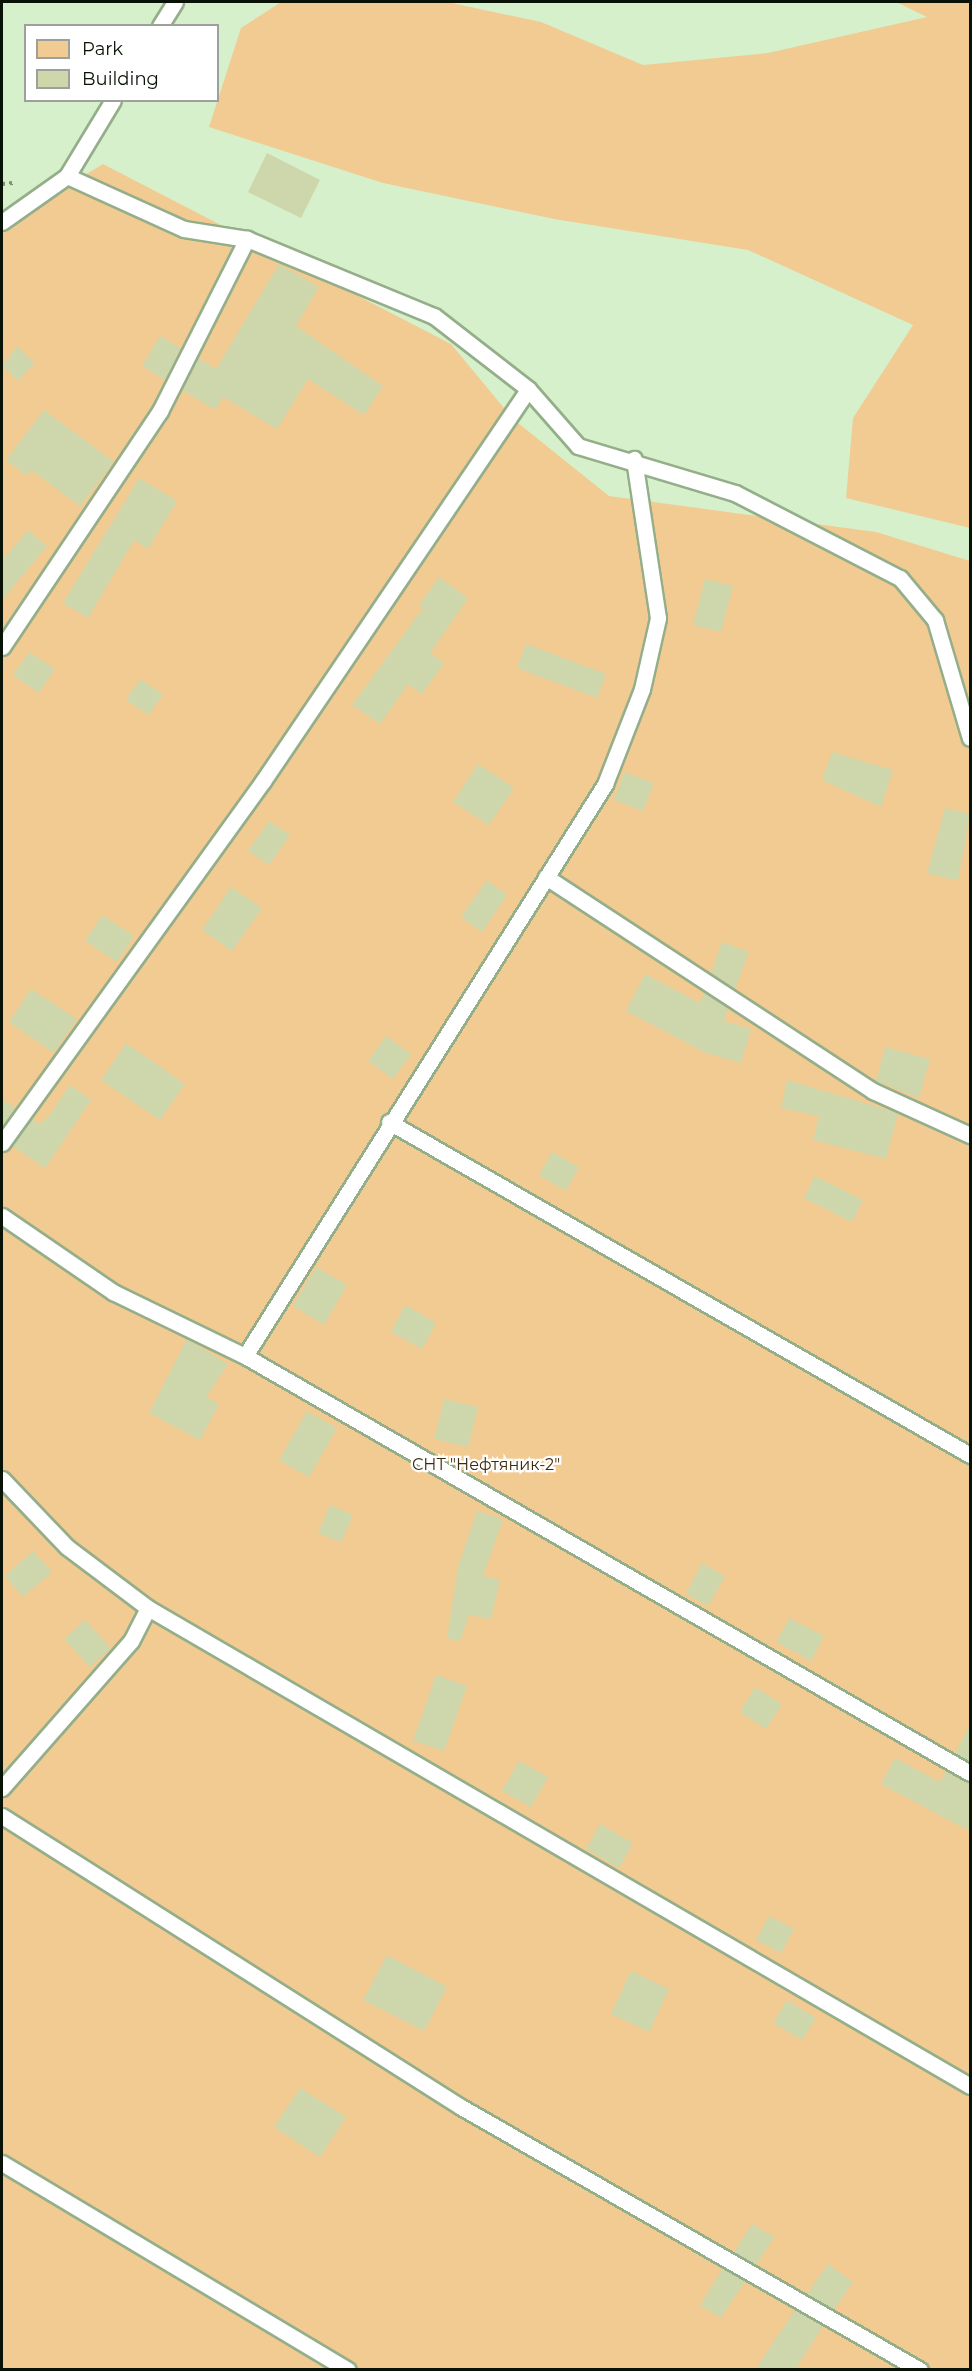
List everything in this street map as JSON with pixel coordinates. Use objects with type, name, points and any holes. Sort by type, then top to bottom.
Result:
[{"type":"lane","points":[[161,24],[175,2]]},
{"type":"lane","points":[[2,222],[67,176],[112,102]]},
{"type":"lane","points":[[67,176],[184,229],[248,239],[434,316],[528,389],[578,446],[634,459],[735,493],[900,578],[935,620],[970,738]]},
{"type":"lane","points":[[2,647],[160,411],[248,239]]},
{"type":"lane","points":[[2,1143],[263,781],[528,389]]},
{"type":"lane","points":[[245,1356],[389,1122],[605,784],[642,689],[658,618],[634,459]]},
{"type":"lane","points":[[546,877],[873,1091],[970,1135]]},
{"type":"lane","points":[[389,1122],[970,1455]]},
{"type":"lane","points":[[2,1216],[113,1292],[245,1356],[970,1773]]},
{"type":"lane","points":[[2,1479],[67,1547],[148,1608],[970,2086]]},
{"type":"lane","points":[[2,1788],[131,1641],[148,1608]]},
{"type":"lane","points":[[2,1816],[461,2107],[920,2370]]},
{"type":"lane","points":[[2,2163],[348,2370]]},
{"type":"green space","points":[[281,2],[447,2],[541,22],[643,65],[768,53],[927,17],[896,2],[970,2],[970,528],[846,498],[853,418],[913,325],[748,250],[554,219],[383,183],[209,127],[219,102],[241,28]]},
{"type":"green space","name":"СНТ \"Нефтяник-2\"","points":[[103,164],[451,344],[513,419],[609,496],[876,532],[970,561],[970,2369],[2,2370],[2,226]]},
{"type":"building","points":[[267,153],[320,180],[301,218],[248,192]]},
{"type":"building","points":[[279,264],[319,287],[296,326],[383,386],[364,415],[308,379],[277,429],[223,397],[215,410],[182,390],[198,358],[216,369]]},
{"type":"building","points":[[160,336],[181,348],[165,380],[142,366]]},
{"type":"building","points":[[17,346],[35,363],[18,381],[2,366]]},
{"type":"building","points":[[44,410],[114,462],[80,506],[31,470],[27,476],[6,460]]},
{"type":"building","points":[[139,478],[177,501],[148,549],[134,540],[88,618],[63,603]]},
{"type":"building","points":[[28,530],[47,546],[2,600],[2,561]]},
{"type":"building","points":[[439,577],[468,598],[430,653],[444,663],[422,694],[408,684],[380,724],[352,705],[423,608],[419,605]]},
{"type":"building","points":[[705,579],[733,586],[721,632],[693,625]]},
{"type":"building","points":[[526,644],[606,674],[597,698],[517,668]]},
{"type":"building","points":[[29,652],[55,669],[39,693],[13,675]]},
{"type":"building","points":[[140,679],[163,694],[149,715],[126,700]]},
{"type":"building","points":[[832,752],[893,770],[881,807],[822,780]]},
{"type":"building","points":[[478,764],[514,788],[489,825],[453,802]]},
{"type":"building","points":[[624,772],[654,783],[643,811],[614,800]]},
{"type":"building","points":[[945,808],[970,814],[958,881],[927,873]]},
{"type":"building","points":[[269,821],[290,835],[269,865],[248,851]]},
{"type":"building","points":[[487,880],[507,895],[482,932],[461,917]]},
{"type":"building","points":[[231,887],[262,908],[232,951],[202,930]]},
{"type":"building","points":[[102,915],[134,936],[117,962],[85,941]]},
{"type":"building","points":[[722,942],[749,952],[735,989],[711,973]]},
{"type":"building","points":[[645,974],[700,1003],[704,992],[728,1008],[724,1021],[751,1029],[741,1063],[706,1053],[626,1011]]},
{"type":"building","points":[[31,989],[77,1019],[54,1053],[9,1022]]},
{"type":"building","points":[[386,1036],[411,1054],[393,1079],[368,1061]]},
{"type":"building","points":[[126,1043],[185,1084],[160,1120],[101,1080]]},
{"type":"building","points":[[885,1047],[930,1059],[919,1098],[876,1081]]},
{"type":"building","points":[[787,1080],[898,1113],[886,1159],[813,1140],[819,1116],[781,1108]]},
{"type":"building","points":[[70,1085],[91,1100],[45,1168],[12,1146],[31,1119],[40,1124],[49,1116]]},
{"type":"building","points":[[2,1099],[15,1108],[2,1127]]},
{"type":"building","points":[[552,1152],[579,1167],[566,1191],[539,1175]]},
{"type":"building","points":[[815,1176],[863,1200],[852,1222],[804,1198]]},
{"type":"building","points":[[316,1267],[347,1285],[324,1325],[293,1306]]},
{"type":"building","points":[[405,1305],[436,1323],[422,1349],[391,1332]]},
{"type":"building","points":[[187,1339],[228,1364],[206,1397],[219,1404],[200,1440],[149,1413]]},
{"type":"building","points":[[444,1399],[478,1407],[468,1447],[434,1439]]},
{"type":"building","points":[[307,1411],[337,1428],[309,1477],[279,1460]]},
{"type":"building","points":[[330,1505],[353,1515],[341,1542],[318,1533]]},
{"type":"building","points":[[477,1511],[503,1519],[483,1576],[500,1580],[491,1619],[469,1615],[460,1641],[447,1638],[458,1567]]},
{"type":"building","points":[[33,1551],[52,1572],[23,1597],[5,1576]]},
{"type":"building","points":[[702,1563],[725,1576],[708,1606],[686,1594]]},
{"type":"building","points":[[789,1618],[824,1636],[811,1661],[776,1642]]},
{"type":"building","points":[[85,1620],[111,1648],[90,1667],[64,1639]]},
{"type":"building","points":[[436,1675],[467,1686],[444,1751],[413,1741]]},
{"type":"building","points":[[755,1687],[782,1704],[766,1729],[740,1712]]},
{"type":"building","points":[[970,1725],[970,1762],[955,1753]]},
{"type":"building","points":[[895,1758],[940,1782],[946,1771],[970,1783],[970,1831],[881,1784]]},
{"type":"building","points":[[519,1761],[548,1777],[531,1807],[502,1791]]},
{"type":"building","points":[[600,1824],[633,1843],[619,1868],[586,1849]]},
{"type":"building","points":[[769,1916],[794,1929],[781,1953],[756,1940]]},
{"type":"building","points":[[387,1955],[447,1987],[424,2031],[363,2000]]},
{"type":"building","points":[[631,1971],[669,1989],[649,2032],[611,2014]]},
{"type":"building","points":[[787,2000],[816,2018],[802,2040],[773,2023]]},
{"type":"building","points":[[300,2088],[346,2117],[320,2157],[274,2127]]},
{"type":"building","points":[[752,2224],[774,2237],[756,2265],[734,2252]]},
{"type":"building","points":[[828,2264],[853,2282],[834,2310],[807,2294]]},
{"type":"building","points":[[723,2268],[745,2281],[721,2318],[700,2305]]},
{"type":"building","points":[[795,2310],[823,2326],[795,2370],[755,2370]]}]
